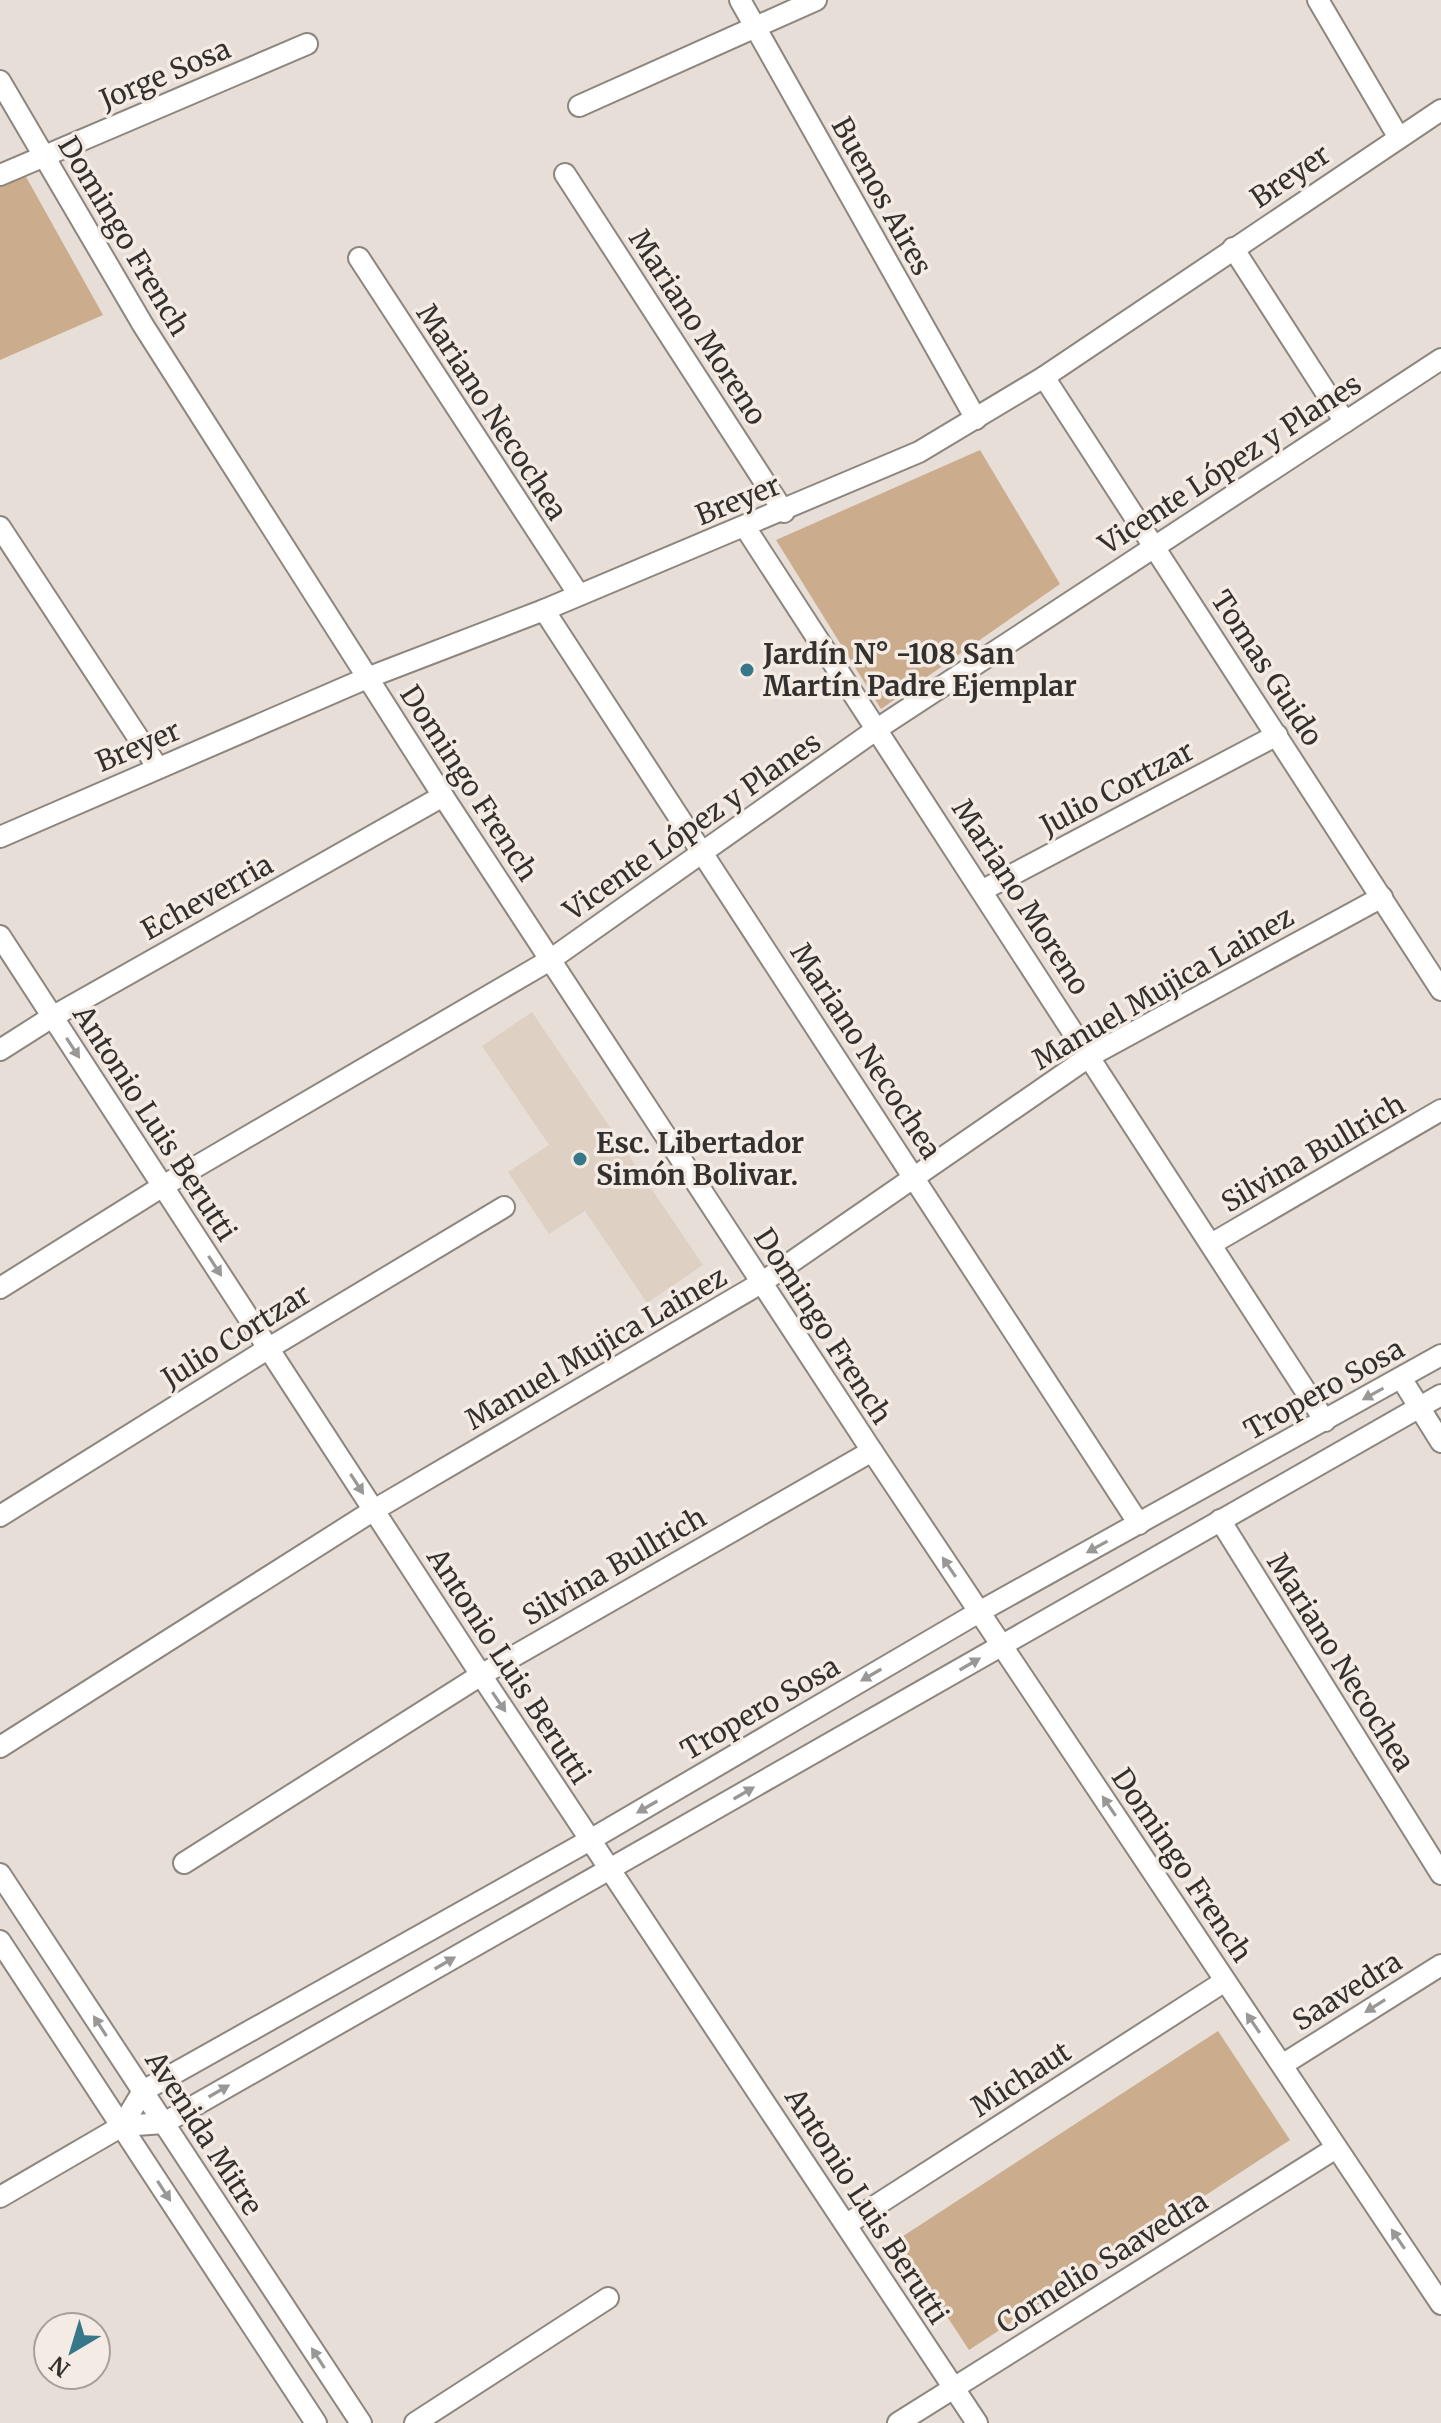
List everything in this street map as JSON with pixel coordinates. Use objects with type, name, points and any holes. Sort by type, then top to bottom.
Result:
[{"type":"street","name":"Buenos Aires","points":[[740,0],[976,419]]},
{"type":"street","points":[[579,106],[816,0]]},
{"type":"street","points":[[1318,0],[1399,138]]},
{"type":"street","name":"Jorge Sosa","points":[[0,175],[307,44]]},
{"type":"street","name":"Domingo French","points":[[0,81],[143,325],[443,796],[872,1451],[1441,2304]]},
{"type":"street","name":"Breyer","points":[[0,837],[367,678],[784,512],[919,452],[1044,377],[1441,110]]},
{"type":"street","name":"Mariano Moreno","points":[[565,174],[784,512]]},
{"type":"street","points":[[1233,248],[1345,422]]},
{"type":"street","name":"Mariano Necochea","points":[[359,258],[579,595]]},
{"type":"street","name":"Vicente López y Planes","points":[[0,1288],[163,1186],[550,960],[877,729],[1441,359]]},
{"type":"street","name":"Tomas Guido","points":[[1044,377],[1441,990]]},
{"type":"street","points":[[0,527],[158,768]]},
{"type":"street","name":"Mariano Moreno","points":[[745,527],[1213,1243],[1325,1421]]},
{"type":"street","name":"Mariano Necochea","points":[[544,610],[1139,1524]]},
{"type":"street","name":"Julio Cortzar","points":[[983,890],[1277,735]]},
{"type":"street","name":"Echeverria","points":[[0,1050],[52,1017],[443,796]]},
{"type":"street","name":"Manuel Mujica Lainez","points":[[0,1747],[374,1510],[761,1283],[1090,1056],[1382,897]]},
{"type":"street","name":"Antonio Luis Berutti","points":[[0,936],[481,1675],[977,2423]]},
{"type":"street","name":"Silvina Bullrich","points":[[1213,1243],[1441,1110]]},
{"type":"street","name":"Julio Cortzar","points":[[0,1516],[269,1348],[504,1207]]},
{"type":"street","name":"Tropero Sosa","points":[[122,2126],[143,2091],[590,1840],[979,1612],[1441,1355]]},
{"type":"street","points":[[1401,1378],[1441,1442]]},
{"type":"street","name":"Tropero Sosa","points":[[0,2197],[122,2126],[164,2123],[1441,1395]]},
{"type":"street","name":"Silvina Bullrich","points":[[184,1863],[481,1675],[872,1451]]},
{"type":"street","name":"Mariano Necochea","points":[[1220,1520],[1441,1874]]},
{"type":"street","name":"Avenida Mitre","points":[[0,1874],[361,2423]]},
{"type":"street","points":[[0,1941],[316,2423]]},
{"type":"street","name":"Saavedra","points":[[1282,2065],[1441,1965]]},
{"type":"street","name":"Michaut","points":[[847,2224],[1225,1981]]},
{"type":"street","name":"Cornelio Saavedra","points":[[898,2423],[1336,2148]]},
{"type":"street","points":[[415,2423],[608,2298]]},
{"type":"shaded area","points":[[25,175],[103,315],[0,360],[0,187]]},
{"type":"shaded area","points":[[980,450],[1060,584],[881,709],[776,540]]},
{"type":"shaded area","name":"Esc. Libertador Simón Bolivar.","points":[[532,1012],[703,1265],[647,1303],[585,1211],[549,1234],[508,1172],[549,1145],[482,1046]]},
{"type":"shaded area","points":[[1218,2031],[1290,2140],[969,2350],[897,2240]]},
{"type":"place","name":"Jardín N° -108 San Martín Padre Ejemplar","points":[[747,670]]},
{"type":"place","name":"Esc. Libertador Simón Bolivar.","points":[[580,1159]]}]
